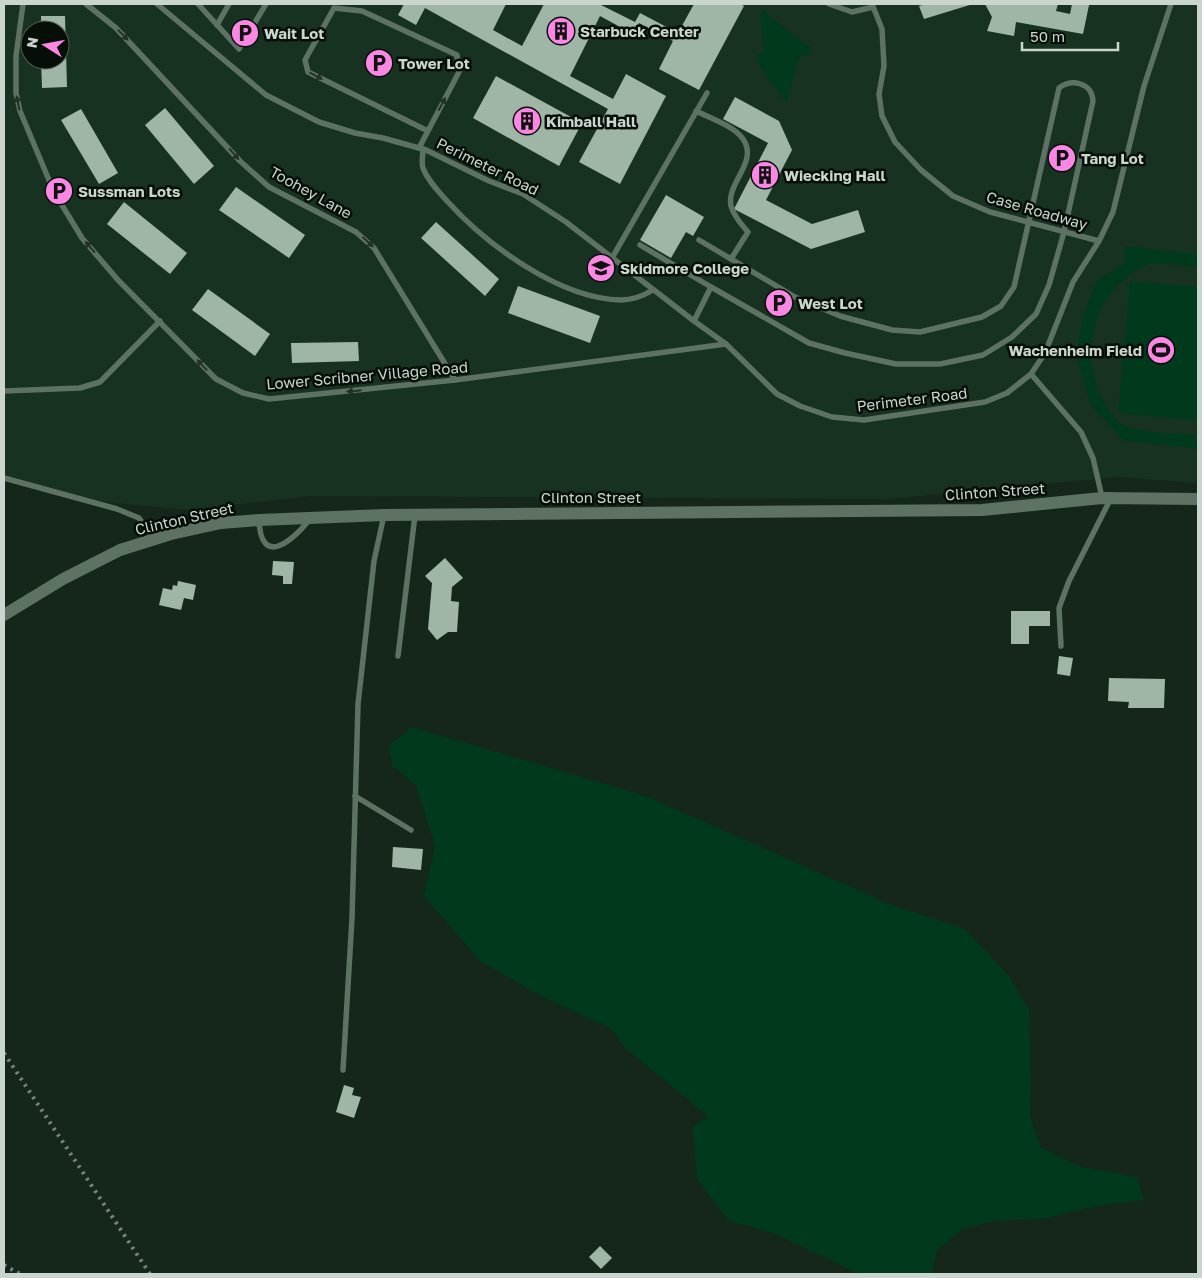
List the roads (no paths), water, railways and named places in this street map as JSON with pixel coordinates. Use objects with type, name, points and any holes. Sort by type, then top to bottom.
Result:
[{"type":"street","name":"Clinton Street","points":[[4,615],[87,566],[120,550],[154,539],[222,523],[312,517],[384,515],[982,510],[1107,498],[1198,499]]},
{"type":"lane","name":"Lower Scribner Village Road","points":[[23,4],[16,56],[16,93],[20,111],[54,192],[82,238],[118,280],[216,379],[243,393],[269,399],[455,380],[726,344]]},
{"type":"lane","name":"Toohey Lane","points":[[86,4],[116,28],[240,161],[269,187],[356,232],[374,248],[455,380]]},
{"type":"lane","name":"Perimeter Road","points":[[157,4],[266,95],[319,122],[355,133],[421,148],[455,162],[489,181],[523,194],[566,222],[726,344],[777,394],[800,406],[832,416],[864,420],[985,402],[1007,393],[1031,374],[1045,352],[1073,282],[1099,241],[1113,212],[1144,86],[1171,4]]},
{"type":"lane","points":[[198,4],[239,49],[266,4]]},
{"type":"lane","points":[[217,25],[229,4]]},
{"type":"lane","points":[[829,4],[852,12],[872,5]]},
{"type":"lane","name":"Case Roadway","points":[[872,5],[882,30],[884,66],[879,94],[882,116],[895,142],[922,170],[953,196],[990,212],[1099,241]]},
{"type":"lane","points":[[428,131],[308,72],[305,60],[334,8],[362,12],[457,55],[459,72],[421,148],[422,167],[434,187],[468,225],[540,274],[564,286],[595,296],[621,300],[640,297],[653,290]]},
{"type":"lane","points":[[640,245],[809,343],[844,353],[896,364],[940,364],[983,355],[1012,337],[1036,314],[1049,285],[1064,232],[1093,101],[1092,91],[1088,86],[1063,84],[1055,95],[1030,222],[1014,287],[1001,306],[982,317],[920,332],[892,330],[840,316],[795,297],[699,240]]},
{"type":"lane","points":[[612,258],[707,93]]},
{"type":"lane","points":[[696,111],[734,131],[743,138],[748,148],[747,157],[731,204],[736,217],[748,232],[731,259]]},
{"type":"lane","points":[[694,321],[711,287]]},
{"type":"lane","points":[[4,391],[80,388],[100,382],[160,321]]},
{"type":"lane","points":[[1031,374],[1081,432],[1093,458],[1107,498],[1069,581],[1059,608],[1061,646]]},
{"type":"lane","points":[[4,478],[117,509],[139,518],[154,539]]},
{"type":"lane","points":[[343,1070],[352,918],[359,694],[374,561],[384,515]]},
{"type":"lane","points":[[398,656],[415,515]]},
{"type":"lane","points":[[259,520],[259,538],[265,544],[276,546],[286,543],[312,517]]},
{"type":"lane","points":[[355,796],[411,830]]},
{"type":"railway","points":[[4,1053],[150,1274]]},
{"type":"railway","points":[[4,1265],[20,1274]]},
{"type":"place","name":"Starbuck Center","points":[[561,31]]},
{"type":"place","name":"Wait Lot","points":[[245,33]]},
{"type":"place","name":"Tower Lot","points":[[379,63]]},
{"type":"place","name":"Kimball Hall","points":[[527,121]]},
{"type":"place","name":"Tang Lot","points":[[1062,158]]},
{"type":"place","name":"Wiecking Hall","points":[[765,175]]},
{"type":"place","name":"Sussman Lots","points":[[59,191]]},
{"type":"place","name":"Skidmore College","points":[[601,268]]},
{"type":"place","name":"West Lot","points":[[779,303]]},
{"type":"place","name":"Wachenheim Field","points":[[1161,350]]}]
